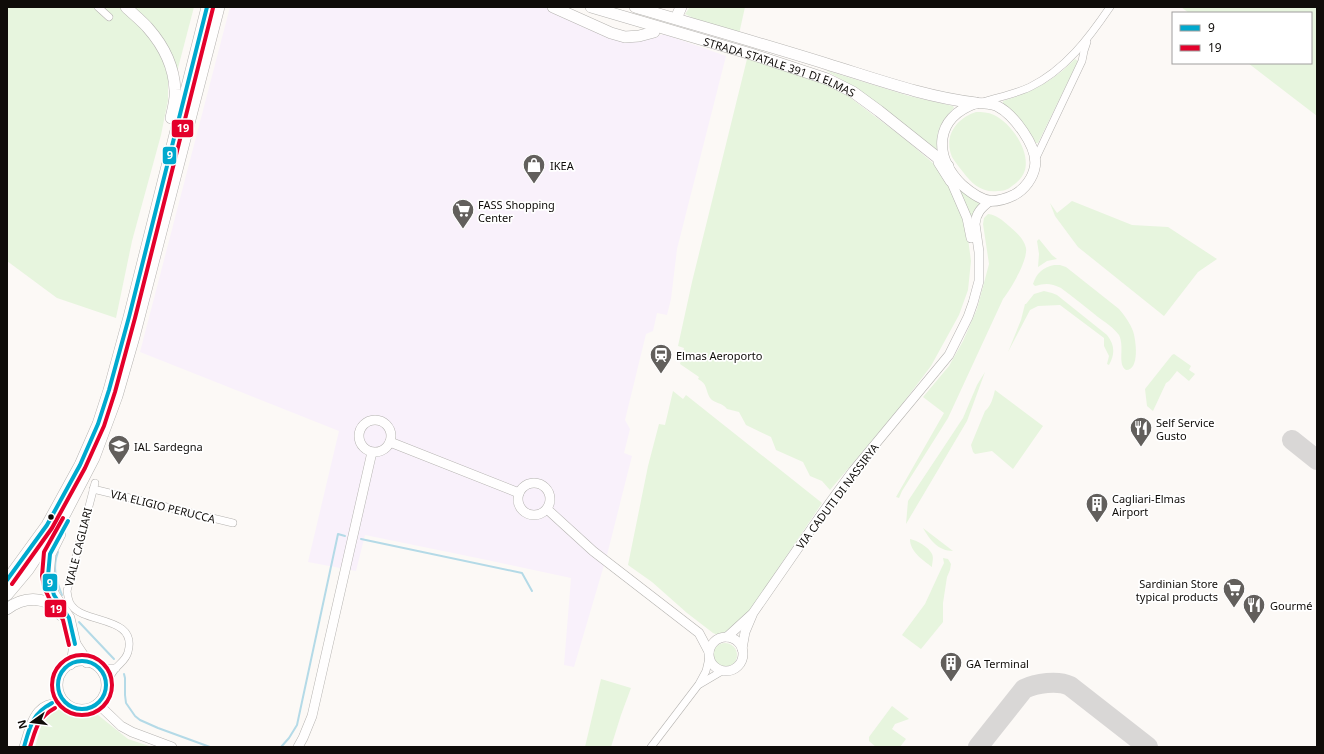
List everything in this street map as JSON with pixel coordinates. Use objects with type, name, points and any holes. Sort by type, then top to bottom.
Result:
[{"type":"highway","points":[[126,7],[148,28],[161,45],[173,74],[175,91],[174,106],[163,156],[165,170]]},
{"type":"highway","points":[[7,580],[47,525],[80,465],[98,424],[123,339],[206,7]]},
{"type":"highway","points":[[7,595],[28,570],[51,537],[74,497],[94,458],[119,389],[134,337],[219,7]]},
{"type":"highway","points":[[553,7],[611,33],[624,37],[639,36],[654,32]]},
{"type":"highway","name":"STRADA STATALE 391 DI ELMAS","points":[[591,7],[751,54],[827,79],[853,92],[879,111],[936,156],[949,173]]},
{"type":"highway","name":"STRADA STATALE 391 DI ELMAS","points":[[635,7],[754,41],[908,89],[959,101],[979,103]]},
{"type":"highway","points":[[936,156],[949,173]]},
{"type":"highway","points":[[74,497],[77,505],[50,554],[48,576],[54,595],[69,618],[75,644],[87,662]]},
{"type":"highway","points":[[7,609],[17,602],[37,599],[55,608],[70,627]]},
{"type":"highway","points":[[70,664],[73,658],[75,644]]},
{"type":"main road","points":[[979,103],[997,106],[1014,120],[1025,135],[1035,160],[1029,182],[1023,188],[1011,196],[998,200],[990,201],[982,199],[966,188],[949,173],[943,151],[944,132],[948,122],[961,110],[979,103]]},
{"type":"main road","name":"VIA CADUTI DI NASSIRYA","points":[[926,384],[964,313],[974,278],[974,256],[969,228],[963,207],[949,173]]},
{"type":"main road","name":"VIA CADUTI DI NASSIRYA","points":[[753,613],[820,515],[845,482],[949,355],[968,317],[979,281],[980,264],[975,230],[975,219],[979,210],[990,201]]},
{"type":"main road","points":[[378,420],[388,425],[392,436],[390,442],[385,449],[376,452],[372,452],[362,446],[359,436],[363,425],[367,422],[378,420]]},
{"type":"main road","points":[[390,442],[519,493]]},
{"type":"main road","points":[[298,747],[312,716],[372,452]]},
{"type":"main road","points":[[536,483],[546,489],[550,499],[546,509],[539,515],[535,516],[525,513],[521,509],[518,504],[519,493],[526,485],[536,483]]},
{"type":"main road","points":[[546,509],[593,551],[699,633],[737,641],[742,649]]},
{"type":"main road","points":[[699,633],[714,666],[722,671],[730,671],[738,667],[743,658],[742,649],[745,632],[753,613]]},
{"type":"main road","points":[[709,655],[714,641],[723,638],[753,613]]},
{"type":"main road","points":[[77,661],[87,662],[92,663],[103,672],[106,682],[106,692],[103,699],[98,704],[83,710],[67,704],[59,691],[58,683],[64,669],[70,664],[77,661]]},
{"type":"main road","points":[[52,704],[59,691]]},
{"type":"main road","points":[[24,747],[32,720],[40,710],[52,704],[67,704]]},
{"type":"main road","points":[[98,704],[121,726],[132,732],[172,747]]},
{"type":"street","points":[[98,7],[109,17]]},
{"type":"street","points":[[979,103],[1019,91],[1040,82],[1072,57],[1090,37],[1110,7]]},
{"type":"street","points":[[1035,160],[1082,62],[1084,51],[1090,37]]},
{"type":"street","name":"VIA ELIGIO PERUCCA","points":[[94,486],[233,523]]},
{"type":"street","name":"VIALE CAGLIARI","points":[[94,486],[68,584],[68,598],[71,606],[77,611],[115,624],[126,633],[128,639],[128,653],[122,663],[116,668],[106,682]]},
{"type":"street","points":[[651,747],[700,684],[706,671],[709,655]]},
{"type":"street","points":[[99,668],[116,668]]},
{"type":"street","points":[[700,684],[722,671]]},
{"type":"street","points":[[657,747],[658,739]]},
{"type":"shaded area","name":"FASS Shopping Center","points":[[230,7],[549,7],[645,40],[664,34],[726,56],[677,249],[671,299],[667,315],[657,313],[653,331],[646,334],[625,420],[630,429],[624,453],[632,456],[607,555],[574,667],[564,665],[571,578],[365,535],[356,571],[308,562],[339,431],[140,352]]},
{"type":"green space","points":[[7,7],[120,7],[148,35],[164,61],[168,78],[168,100],[161,135],[132,241],[116,318],[57,298],[7,261]]},
{"type":"green space","points":[[132,7],[194,7],[177,72]]},
{"type":"green space","points":[[690,7],[745,7],[739,34],[701,22],[685,14]]},
{"type":"green space","points":[[1181,7],[1317,7],[1317,116],[1249,64],[1312,64],[1312,12],[1188,12]]},
{"type":"green space","points":[[747,59],[818,80],[848,96],[905,139],[934,164],[944,177],[952,190],[967,231],[971,261],[968,290],[959,315],[931,366],[900,407],[830,490],[822,481],[810,476],[803,462],[776,450],[771,437],[746,425],[739,412],[727,409],[723,405],[712,400],[708,395],[705,385],[698,379],[699,377],[680,364],[684,348],[678,346],[692,282]]},
{"type":"green space","points":[[1075,59],[1078,61],[1038,143],[1036,143],[1013,112],[1003,104],[1003,101],[1033,90],[1042,85],[1067,67]]},
{"type":"green space","points":[[825,70],[909,96],[953,106],[954,108],[940,126],[937,136],[937,149],[852,86]]},
{"type":"green space","points":[[976,112],[990,113],[1007,124],[1018,138],[1025,154],[1026,162],[1023,175],[1014,184],[1002,191],[987,191],[978,187],[966,176],[952,157],[949,142],[954,129],[963,119]]},
{"type":"green space","points":[[961,190],[980,204],[972,222],[960,191]]},
{"type":"green space","points":[[1072,201],[1132,225],[1168,227],[1217,259],[1198,272],[1164,316],[1078,247],[1055,216],[1050,203],[1057,213]]},
{"type":"green space","points":[[988,214],[994,215],[1012,228],[1023,242],[1026,248],[1026,253],[1022,267],[1003,299],[948,418],[899,498],[896,497],[944,413],[923,397],[949,366],[963,341],[977,309],[989,264],[983,224],[984,218]]},
{"type":"green space","points":[[1039,239],[1057,259],[1047,261],[1038,267],[1039,254],[1037,241]]},
{"type":"green space","points":[[1054,265],[1066,267],[1119,309],[1125,317],[1133,331],[1136,347],[1135,360],[1130,369],[1126,370],[1123,367],[1121,359],[1121,340],[1119,335],[1112,328],[1061,288],[1051,284],[1035,286],[1033,284],[1040,272],[1046,267]]},
{"type":"green space","points":[[1044,291],[1057,295],[1107,335],[1113,346],[1113,353],[1109,365],[1107,364],[1109,356],[1104,346],[1104,338],[1060,305],[1038,306],[1030,310],[1008,352],[1021,320],[1025,304],[1034,294]]},
{"type":"green space","points":[[1174,354],[1191,366],[1189,370],[1195,374],[1189,381],[1177,371],[1166,383],[1153,411],[1147,406],[1145,389]]},
{"type":"green space","points":[[985,372],[967,421],[906,524],[908,501],[963,418],[977,385]]},
{"type":"green space","points":[[995,390],[1043,426],[1013,469],[992,451],[975,454],[971,445],[985,411],[992,402]]},
{"type":"green space","points":[[673,391],[683,399],[686,395],[822,503],[751,609],[723,635],[713,633],[687,613],[652,582],[628,565],[648,466],[659,424],[665,425]]},
{"type":"green space","points":[[923,528],[953,551],[948,551],[935,544]]},
{"type":"green space","points":[[910,539],[922,544],[930,551],[933,557],[932,567],[915,552],[912,548]]},
{"type":"green space","points":[[943,558],[948,559],[951,564],[947,577],[943,603],[943,622],[921,649],[902,635],[925,604],[944,563]]},
{"type":"green space","points":[[725,643],[730,644],[736,650],[736,660],[730,666],[725,667],[720,666],[714,660],[713,655],[714,650],[720,644]]},
{"type":"green space","points":[[601,679],[631,688],[611,747],[585,747]]},
{"type":"green space","points":[[892,706],[909,719],[895,724],[892,729],[906,739],[900,747],[876,747],[869,741],[869,737]]},
{"type":"green space","points":[[60,709],[78,716],[98,715],[128,739],[152,747],[35,747],[42,723],[48,714]]},
{"type":"waterway","points":[[281,747],[297,725],[338,534],[345,536]]},
{"type":"waterway","points":[[361,539],[522,573],[532,591]]},
{"type":"waterway","points":[[58,552],[55,569],[62,595]]},
{"type":"waterway","points":[[79,622],[114,659]]},
{"type":"waterway","points":[[124,674],[126,703],[135,716],[140,720],[158,728],[210,747]]},
{"type":"taxiway","points":[[1292,440],[1317,460]]},
{"type":"taxiway","points":[[978,747],[1024,689],[1041,684],[1053,683],[1070,686],[1148,747]]},
{"type":"transit line","name":"9","points":[[7,580],[47,525],[80,465],[98,424],[129,317],[207,7]]},
{"type":"transit line","name":"19","points":[[12,584],[52,528],[85,468],[104,426],[135,318],[213,8]]},
{"type":"transit line","name":"19","points":[[63,518],[44,552],[42,576],[44,587],[49,598],[63,620],[69,645]]},
{"type":"transit line","name":"9","points":[[68,521],[50,554],[48,576],[54,595],[69,618],[75,644]]},
{"type":"transit line","name":"19","points":[[76,655],[88,655],[99,660],[107,668],[112,679],[112,685],[110,697],[99,710],[88,715],[76,715],[65,710],[57,702],[52,691],[52,679],[57,668],[65,660],[76,655]]},
{"type":"transit line","name":"9","points":[[77,661],[87,661],[99,668],[106,680],[106,685],[106,690],[99,702],[87,709],[77,709],[69,705],[62,698],[58,690],[58,680],[62,672],[69,665],[77,661]]},
{"type":"transit line","name":"9","points":[[24,747],[30,727],[36,716],[45,707],[52,703]]},
{"type":"transit line","name":"19","points":[[30,747],[38,724],[44,716],[55,708]]},
{"type":"place","name":"IKEA","points":[[534,184]]},
{"type":"place","name":"FASS Shopping Center","points":[[463,230]]},
{"type":"place","name":"Elmas Aeroporto","points":[[661,374]]},
{"type":"place","name":"Self Service Gusto","points":[[1141,448]]},
{"type":"place","name":"IAL Sardegna","points":[[119,466]]},
{"type":"place","name":"Cagliari-Elmas Airport","points":[[1097,524]]},
{"type":"place","name":"Sardinian Store typical products","points":[[1234,608]]},
{"type":"place","name":"Gourmé","points":[[1254,624]]},
{"type":"place","name":"GA Terminal","points":[[951,682]]}]
